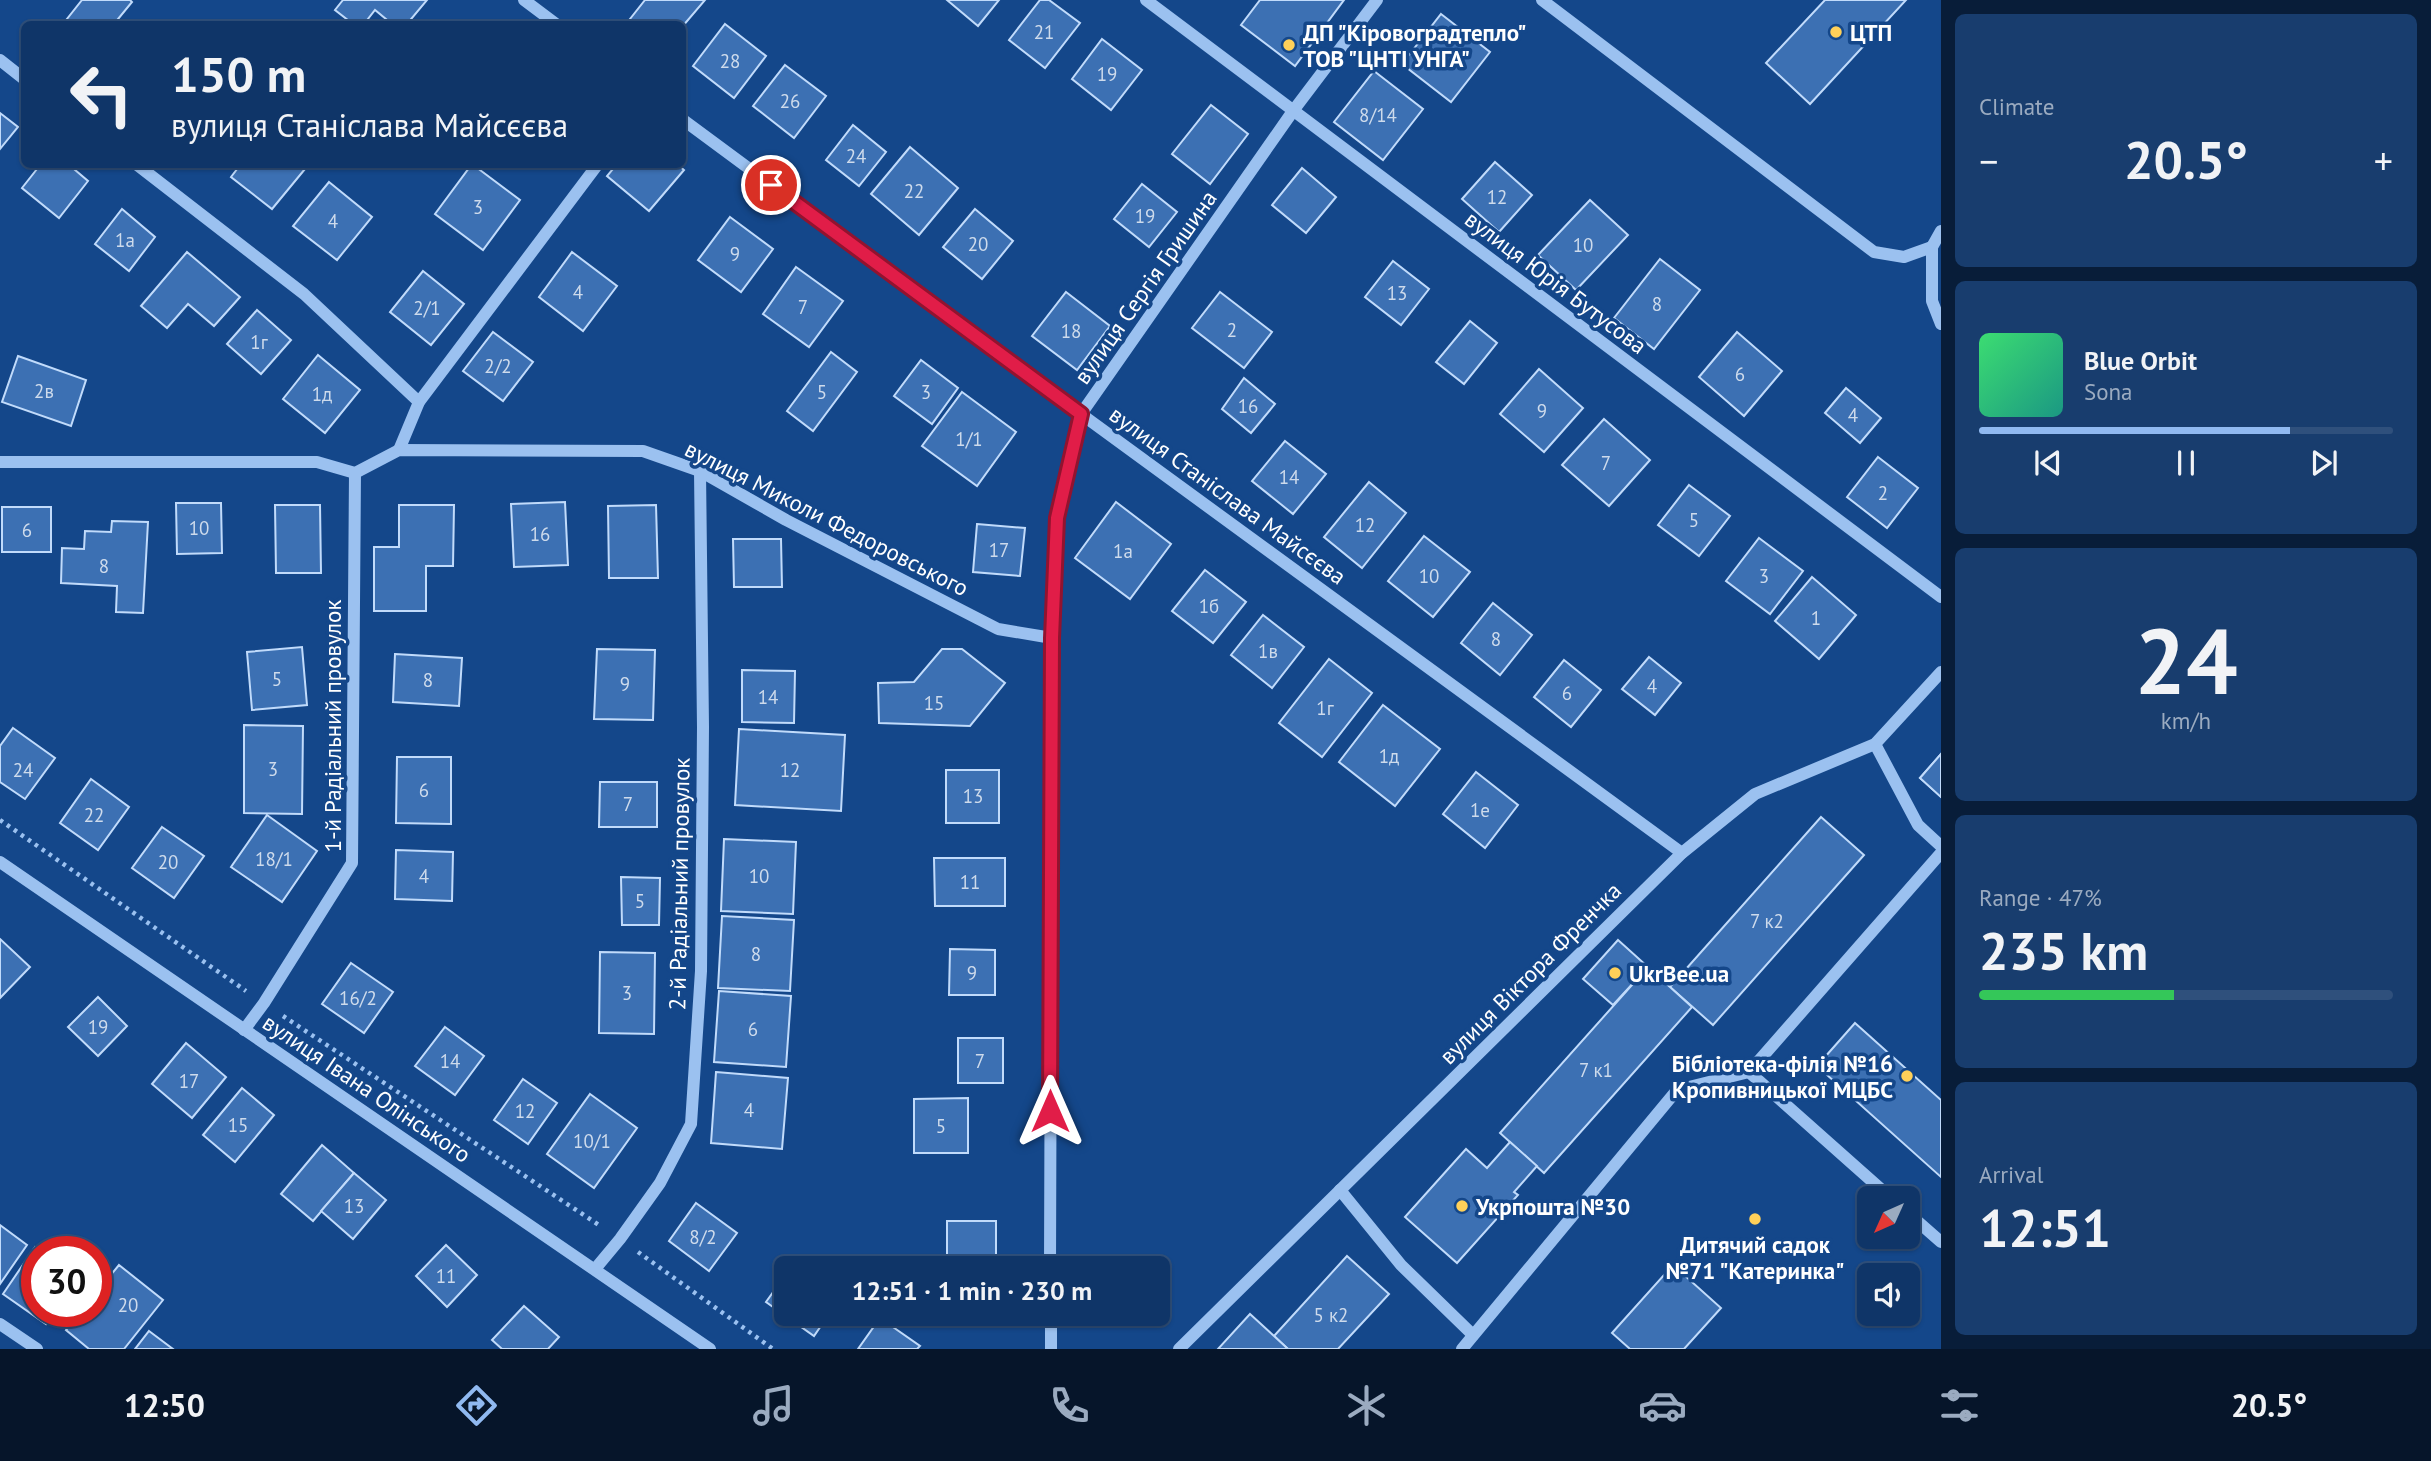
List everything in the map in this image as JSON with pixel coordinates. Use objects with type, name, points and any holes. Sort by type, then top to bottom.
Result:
[{"type":"street","points":[[524,0],[552,21]]},
{"type":"street","name":"вулиця Юрія Бутусова","points":[[1146,0],[1941,597]]},
{"type":"street","name":"вулиця Сергія Гришина","points":[[1050,1256],[1052,638],[1057,518],[1081,414],[1293,111],[1377,0]]},
{"type":"street","points":[[1542,0],[1874,252],[1904,257],[1932,247]]},
{"type":"street","points":[[0,60],[21,77]]},
{"type":"street","name":"вулиця Станіслава Майсєєва","points":[[686,122],[1682,853]]},
{"type":"street","points":[[141,168],[304,294],[419,402]]},
{"type":"street","points":[[399,450],[419,402],[595,168]]},
{"type":"street","points":[[1941,231],[1932,247],[1932,301],[1941,324]]},
{"type":"street","name":"вулиця Миколи Федоровського","points":[[355,473],[399,450],[643,451],[700,471],[786,520],[999,629],[1052,638]]},
{"type":"street","points":[[0,462],[317,463],[355,473]]},
{"type":"street","name":"2-й Радіальний провулок","points":[[595,1269],[660,1183],[691,1124],[701,971],[703,727],[700,471]]},
{"type":"street","name":"1-й Радіальний провулок","points":[[244,1030],[264,1003],[352,863],[355,473]]},
{"type":"street","name":"вулиця Віктора Френчка","points":[[1179,1349],[1682,853],[1755,794],[1875,744],[1941,672]]},
{"type":"street","points":[[1875,744],[1918,825],[1941,846]]},
{"type":"street","points":[[1462,1349],[1677,1090],[1749,1072],[1941,853]]},
{"type":"street","name":"вулиця Івана Олінського","points":[[0,862],[710,1349]]},
{"type":"street","points":[[1749,1072],[1877,1186]]},
{"type":"street","points":[[1340,1190],[1401,1265],[1473,1335]]},
{"type":"street","points":[[1920,1224],[1941,1242]]},
{"type":"street","points":[[0,1324],[37,1349]]},
{"type":"street","points":[[1051,1326],[1051,1349]]},
{"type":"path","points":[[0,820],[264,1003],[620,1239],[773,1349]]},
{"type":"building","points":[[82,0],[132,2],[116,21],[65,21]]},
{"type":"building","points":[[343,0],[427,0],[410,21],[388,21],[375,10],[366,21],[349,21],[335,10]]},
{"type":"building","points":[[645,0],[705,0],[686,22],[630,19]]},
{"type":"building","points":[[947,0],[999,0],[978,26]]},
{"type":"building","points":[[1040,0],[1049,0],[1080,23],[1045,68],[1009,40]]},
{"type":"building","name":"ДП \"Кіровоградтепло\" ТОВ \"ЦНТІ УНГА\"","points":[[1260,0],[1344,0],[1295,66],[1241,25]]},
{"type":"building","name":"ЦТП","points":[[1825,0],[1906,0],[1810,104],[1766,63]]},
{"type":"building","points":[[1441,14],[1490,52],[1451,102],[1402,64]]},
{"type":"building","points":[[725,24],[766,56],[734,98],[693,66]]},
{"type":"building","points":[[1102,39],[1142,70],[1111,110],[1072,79]]},
{"type":"building","points":[[785,65],[826,96],[794,138],[753,106]]},
{"type":"building","points":[[1374,71],[1423,109],[1383,160],[1334,122]]},
{"type":"building","points":[[1211,105],[1248,134],[1210,184],[1172,154]]},
{"type":"building","points":[[0,113],[18,127],[0,149]]},
{"type":"building","points":[[853,125],[886,152],[859,186],[826,160]]},
{"type":"building","points":[[910,147],[958,188],[919,235],[871,194]]},
{"type":"building","points":[[1495,162],[1532,195],[1499,232],[1462,199]]},
{"type":"building","points":[[38,168],[73,168],[88,181],[59,218],[22,188]]},
{"type":"building","points":[[238,168],[305,169],[272,209],[231,177]]},
{"type":"building","points":[[469,168],[477,168],[520,200],[483,250],[435,214]]},
{"type":"building","points":[[614,168],[684,170],[649,211],[607,176]]},
{"type":"building","points":[[1302,168],[1336,197],[1306,233],[1272,205]]},
{"type":"building","points":[[329,182],[372,217],[337,260],[293,226]]},
{"type":"building","points":[[1142,184],[1177,212],[1149,247],[1114,219]]},
{"type":"building","points":[[1590,200],[1628,235],[1576,290],[1538,255]]},
{"type":"building","points":[[122,209],[155,237],[129,271],[95,244]]},
{"type":"building","points":[[975,209],[1013,241],[982,279],[943,247]]},
{"type":"building","points":[[730,217],[773,249],[741,292],[698,260]]},
{"type":"building","points":[[187,252],[240,297],[214,326],[188,304],[167,328],[141,306]]},
{"type":"building","points":[[572,252],[617,286],[583,331],[539,297]]},
{"type":"building","points":[[1660,259],[1700,290],[1654,349],[1614,318]]},
{"type":"building","points":[[1393,261],[1429,289],[1401,325],[1365,297]]},
{"type":"building","points":[[796,267],[843,301],[809,347],[763,314]]},
{"type":"building","points":[[423,271],[464,304],[431,345],[390,312]]},
{"type":"building","points":[[1066,292],[1110,326],[1077,370],[1032,336]]},
{"type":"building","points":[[1220,292],[1272,332],[1244,368],[1192,328]]},
{"type":"building","points":[[257,310],[291,340],[261,374],[227,344]]},
{"type":"building","points":[[1470,321],[1497,343],[1464,384],[1436,362]]},
{"type":"building","points":[[493,332],[533,362],[503,401],[463,371]]},
{"type":"building","points":[[1737,332],[1782,371],[1744,416],[1699,377]]},
{"type":"building","points":[[831,352],[857,372],[813,431],[787,411]]},
{"type":"building","points":[[318,355],[360,390],[325,433],[283,399]]},
{"type":"building","points":[[18,356],[86,380],[71,426],[2,402]]},
{"type":"building","points":[[921,360],[958,388],[932,424],[894,396]]},
{"type":"building","points":[[1539,369],[1583,408],[1544,452],[1500,414]]},
{"type":"building","points":[[1244,378],[1275,404],[1251,433],[1222,409]]},
{"type":"building","points":[[1846,388],[1881,418],[1860,443],[1825,413]]},
{"type":"building","points":[[962,392],[1016,432],[977,486],[922,446]]},
{"type":"building","points":[[1604,419],[1650,460],[1609,506],[1562,465]]},
{"type":"building","points":[[1285,441],[1326,474],[1293,514],[1252,481]]},
{"type":"building","points":[[1878,457],[1918,488],[1887,528],[1847,497]]},
{"type":"building","points":[[1369,482],[1406,513],[1362,568],[1324,537]]},
{"type":"building","points":[[1689,485],[1730,516],[1699,556],[1658,525]]},
{"type":"building","points":[[565,502],[568,565],[514,567],[511,504]]},
{"type":"building","points":[[1116,502],[1171,544],[1130,599],[1075,558]]},
{"type":"building","points":[[176,503],[221,503],[222,553],[177,554]]},
{"type":"building","points":[[275,505],[320,505],[321,573],[276,573]]},
{"type":"building","points":[[399,505],[454,505],[453,566],[426,566],[426,611],[374,611],[374,547],[399,547]]},
{"type":"building","points":[[656,505],[658,578],[609,578],[608,506]]},
{"type":"building","points":[[2,507],[51,507],[51,552],[2,552]]},
{"type":"building","points":[[112,521],[148,522],[143,613],[116,612],[117,586],[61,583],[62,548],[84,549],[85,531],[111,532]]},
{"type":"building","points":[[977,524],[1025,528],[1020,576],[973,572]]},
{"type":"building","points":[[1424,536],[1470,572],[1433,617],[1388,581]]},
{"type":"building","points":[[1759,538],[1803,571],[1770,614],[1726,581]]},
{"type":"building","points":[[733,539],[781,539],[782,587],[734,587]]},
{"type":"building","points":[[1205,570],[1246,602],[1213,643],[1172,611]]},
{"type":"building","points":[[1812,577],[1856,615],[1819,659],[1775,621]]},
{"type":"building","points":[[1493,603],[1532,635],[1500,675],[1461,643]]},
{"type":"building","points":[[1263,615],[1304,647],[1272,688],[1231,655]]},
{"type":"building","points":[[302,647],[307,705],[252,710],[247,652]]},
{"type":"building","points":[[597,649],[655,650],[653,720],[594,719]]},
{"type":"building","points":[[942,649],[962,649],[1005,683],[970,726],[879,723],[878,683],[914,682]]},
{"type":"building","points":[[395,654],[462,658],[459,706],[393,702]]},
{"type":"building","points":[[1649,657],[1681,683],[1655,715],[1622,689]]},
{"type":"building","points":[[1329,659],[1372,693],[1322,757],[1279,723]]},
{"type":"building","points":[[1564,660],[1601,690],[1571,727],[1534,697]]},
{"type":"building","points":[[742,670],[795,671],[794,723],[742,722]]},
{"type":"building","points":[[1383,705],[1440,749],[1395,806],[1339,762]]},
{"type":"building","points":[[244,725],[303,726],[302,814],[244,813]]},
{"type":"building","points":[[13,728],[55,758],[25,799],[0,782],[0,746]]},
{"type":"building","points":[[739,729],[845,735],[841,811],[735,805]]},
{"type":"building","points":[[1941,754],[1941,797],[1920,778]]},
{"type":"building","points":[[1941,754],[1941,797],[1920,778]]},
{"type":"building","points":[[397,757],[451,757],[451,824],[396,823]]},
{"type":"building","points":[[946,770],[999,770],[999,823],[946,823]]},
{"type":"building","points":[[1476,772],[1518,805],[1485,848],[1443,814]]},
{"type":"building","points":[[91,779],[129,807],[98,850],[60,823]]},
{"type":"building","points":[[600,782],[657,782],[657,827],[599,827]]},
{"type":"building","points":[[267,815],[317,851],[282,902],[231,867]]},
{"type":"building","points":[[1821,817],[1864,855],[1713,1025],[1670,987]]},
{"type":"building","points":[[162,827],[204,856],[174,898],[132,868]]},
{"type":"building","points":[[724,839],[796,842],[793,914],[721,911]]},
{"type":"building","points":[[396,850],[453,852],[452,901],[395,899]]},
{"type":"building","points":[[934,858],[1005,858],[1005,906],[935,906]]},
{"type":"building","points":[[621,877],[660,878],[659,925],[622,925]]},
{"type":"building","points":[[722,916],[794,920],[790,991],[718,988]]},
{"type":"building","points":[[0,939],[30,967],[0,998]]},
{"type":"building","name":"UkrBee.ua","points":[[1618,940],[1648,967],[1613,1005],[1583,979]]},
{"type":"building","points":[[950,949],[995,950],[995,995],[949,995]]},
{"type":"building","points":[[600,952],[655,953],[654,1034],[599,1033]]},
{"type":"building","points":[[351,963],[393,992],[364,1033],[322,1004]]},
{"type":"building","points":[[1648,967],[1692,1007],[1544,1173],[1500,1133]]},
{"type":"building","points":[[719,991],[791,996],[786,1067],[714,1062]]},
{"type":"building","points":[[98,997],[127,1026],[98,1056],[68,1027]]},
{"type":"building","points":[[1855,1023],[1941,1100],[1941,1177],[1817,1066]]},
{"type":"building","points":[[445,1027],[484,1056],[455,1095],[415,1066]]},
{"type":"building","points":[[958,1038],[1003,1038],[1003,1083],[958,1083]]},
{"type":"building","points":[[186,1043],[226,1077],[192,1118],[152,1084]]},
{"type":"building","points":[[716,1072],[788,1078],[782,1149],[711,1143]]},
{"type":"building","points":[[523,1079],[557,1103],[528,1144],[494,1120]]},
{"type":"building","points":[[242,1088],[274,1115],[235,1162],[203,1135]]},
{"type":"building","points":[[590,1094],[637,1128],[594,1188],[547,1154]]},
{"type":"building","points":[[968,1098],[968,1153],[914,1153],[914,1099]]},
{"type":"building","name":"Укрпошта №30","points":[[1510,1142],[1537,1166],[1514,1192],[1518,1195],[1457,1263],[1405,1217],[1466,1149],[1487,1168]]},
{"type":"building","points":[[322,1145],[354,1173],[313,1221],[281,1194]]},
{"type":"building","points":[[354,1173],[386,1200],[353,1239],[321,1211]]},
{"type":"building","points":[[696,1203],[737,1233],[709,1271],[669,1241]]},
{"type":"building","points":[[947,1221],[996,1221],[996,1256],[947,1256]]},
{"type":"building","points":[[0,1225],[21,1241],[21,1254],[0,1284]]},
{"type":"building","points":[[446,1245],[477,1275],[447,1307],[416,1276]]},
{"type":"building","points":[[1347,1256],[1389,1294],[1338,1349],[1288,1349],[1274,1336]]},
{"type":"building","points":[[119,1265],[163,1300],[124,1349],[89,1349],[66,1330],[69,1327],[112,1327],[112,1274]]},
{"type":"building","points":[[1673,1265],[1721,1308],[1684,1349],[1630,1349],[1612,1333]]},
{"type":"building","points":[[21,1268],[21,1307],[3,1294]]},
{"type":"building","points":[[774,1291],[774,1308],[766,1302]]},
{"type":"building","points":[[524,1306],[559,1337],[548,1349],[502,1349],[492,1340]]},
{"type":"building","points":[[1250,1314],[1274,1336],[1288,1349],[1218,1349]]},
{"type":"building","points":[[800,1326],[821,1326],[814,1336]]},
{"type":"building","points":[[874,1326],[891,1326],[920,1346],[917,1349],[858,1349]]},
{"type":"building","points":[[149,1331],[173,1349],[135,1349]]},
{"type":"place","name":"ЦТП","points":[[1836,32]]},
{"type":"place","name":"ДП \"Кіровоградтепло\" ТОВ \"ЦНТІ УНГА\"","points":[[1289,45]]},
{"type":"place","name":"UkrBee.ua","points":[[1615,973]]},
{"type":"place","name":"Бібліотека-філія №16 Кропивницької МЦБС","points":[[1907,1076]]},
{"type":"place","name":"Укрпошта №30","points":[[1462,1206]]},
{"type":"place","name":"Дитячий садок №71 \"Катеринка\"","points":[[1755,1219]]},
{"type":"route","points":[[771,185],[1081,414],[1057,518],[1052,638],[1050,1111]]}]
